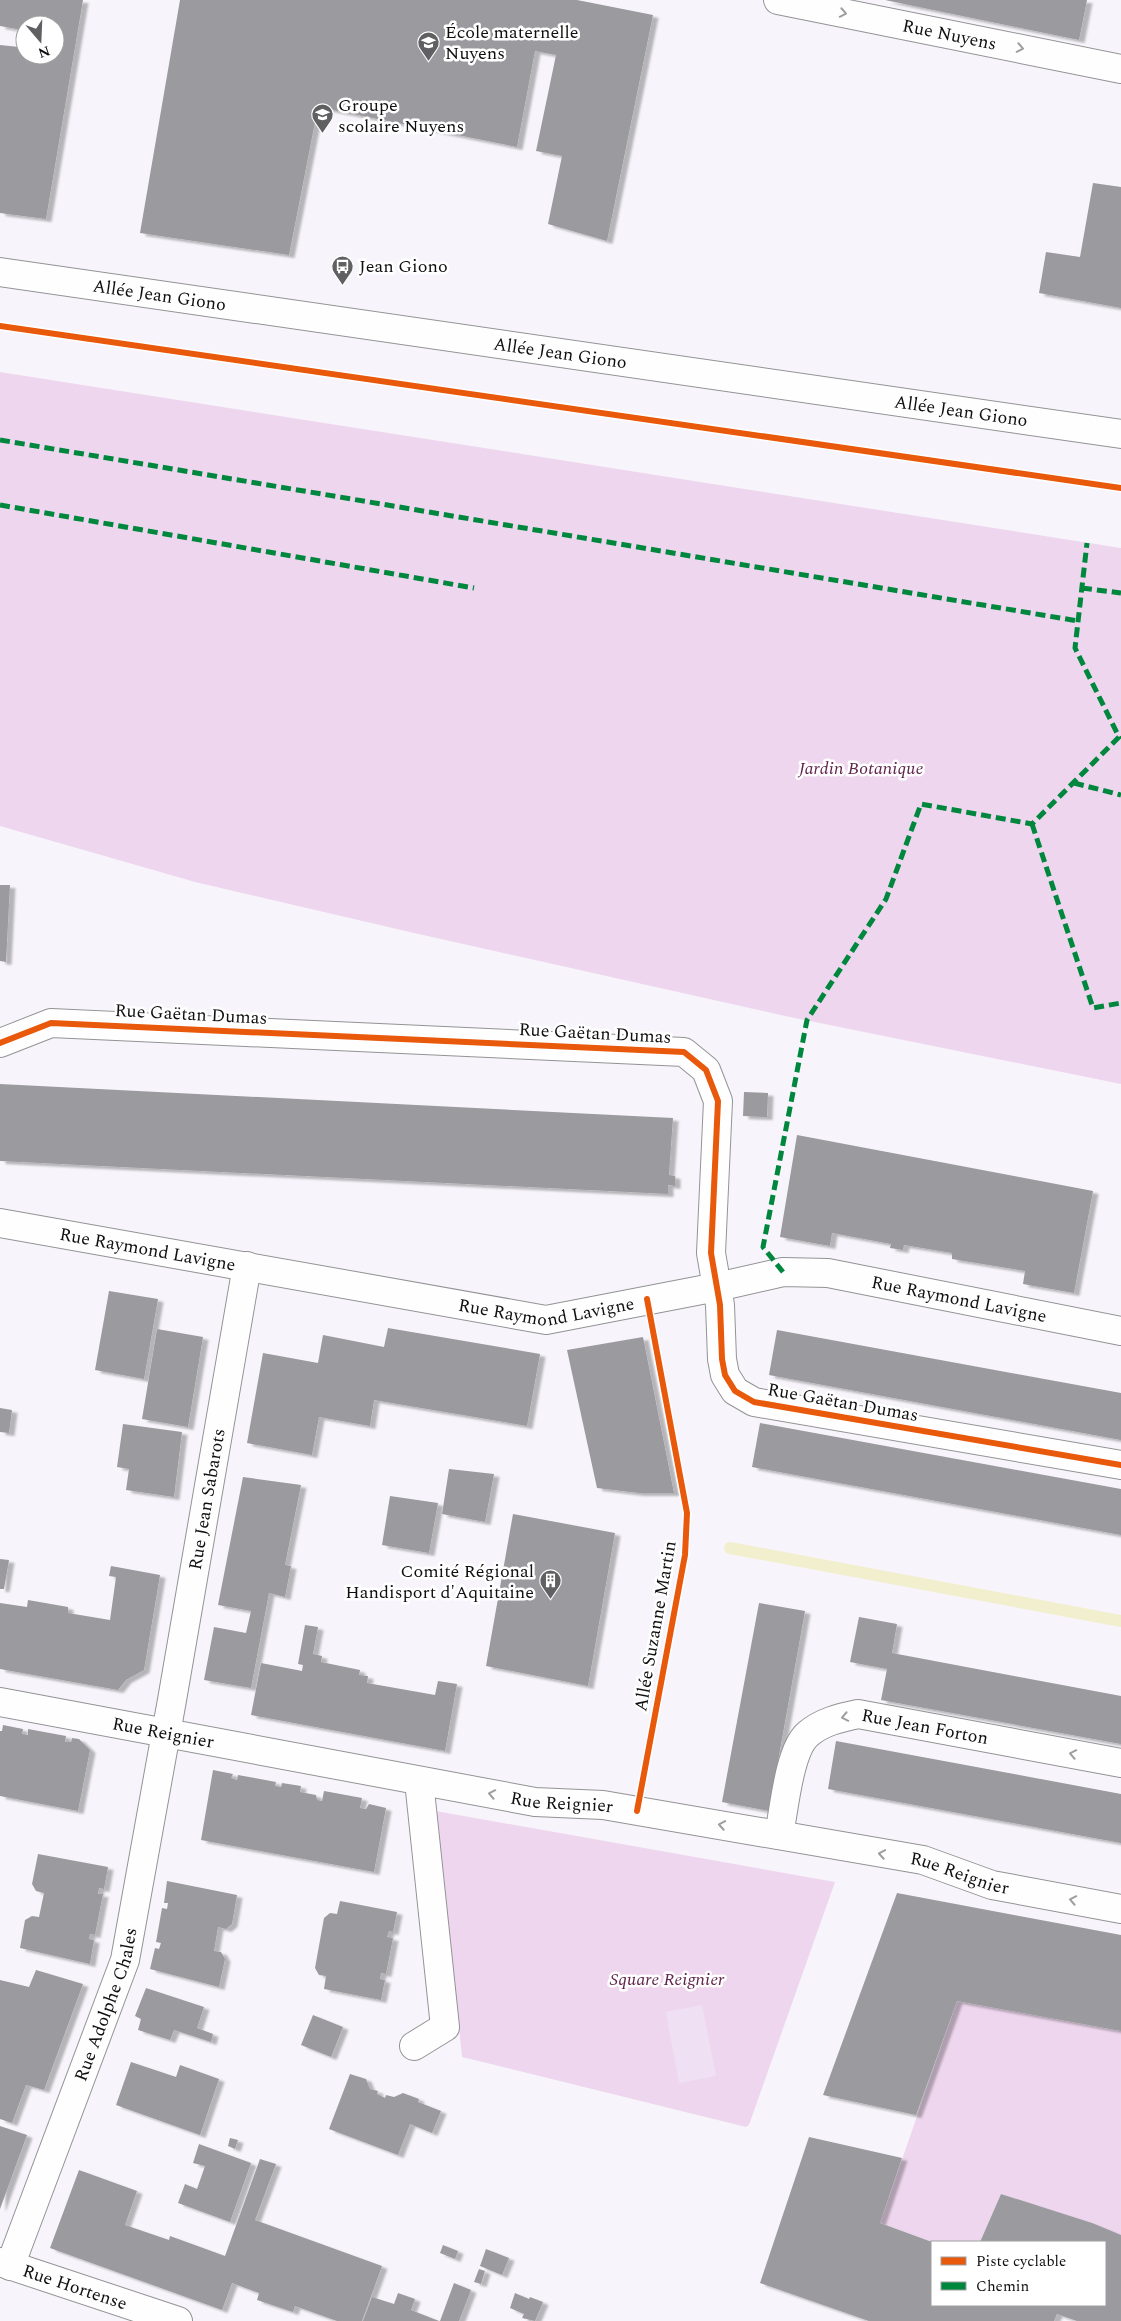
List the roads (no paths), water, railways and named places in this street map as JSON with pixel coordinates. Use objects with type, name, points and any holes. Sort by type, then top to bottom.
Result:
[{"type":"street","name":"Rue Nuyens","points":[[781,0],[1121,68]]},
{"type":"street","name":"Allée Jean Giono","points":[[0,272],[1121,434]]},
{"type":"street","name":"Rue Gaëtan Dumas","points":[[0,1043],[51,1023],[684,1052],[706,1070],[718,1100],[710,1253],[720,1305],[722,1359],[725,1375],[735,1391],[754,1402],[1121,1466]]},
{"type":"street","name":"Rue Raymond Lavigne","points":[[0,1223],[546,1320],[717,1287],[783,1272],[828,1273],[1121,1331]]},
{"type":"street","name":"Rue Jean Sabarots","points":[[166,1733],[246,1266]]},
{"type":"street","name":"Rue Reignier","points":[[0,1702],[535,1802],[603,1805],[923,1860],[992,1885],[1121,1909]]},
{"type":"street","name":"Rue Jean Forton","points":[[779,1835],[794,1757],[806,1735],[832,1719],[858,1714],[1121,1763]]},
{"type":"street","name":"Rue Adolphe Chales","points":[[5,2264],[125,1960],[166,1733]]},
{"type":"street","points":[[414,2046],[446,2027],[419,1781]]},
{"type":"street","name":"Rue Hortense","points":[[5,2264],[178,2321]]},
{"type":"waterway","points":[[730,1548],[1121,1621]]},
{"type":"place","name":"École maternelle Nuyens","points":[[429,61]]},
{"type":"place","name":"Groupe scolaire Nuyens","points":[[322,134]]},
{"type":"place","name":"Jean Giono","points":[[343,285]]},
{"type":"place","name":"Comité Régional Handisport d'Aquitaine","points":[[550,1600]]},
{"type":"park label","name":"Jardin Botanique","points":[[861,768]]},
{"type":"park label","name":"Square Reignier","points":[[667,1979]]}]
